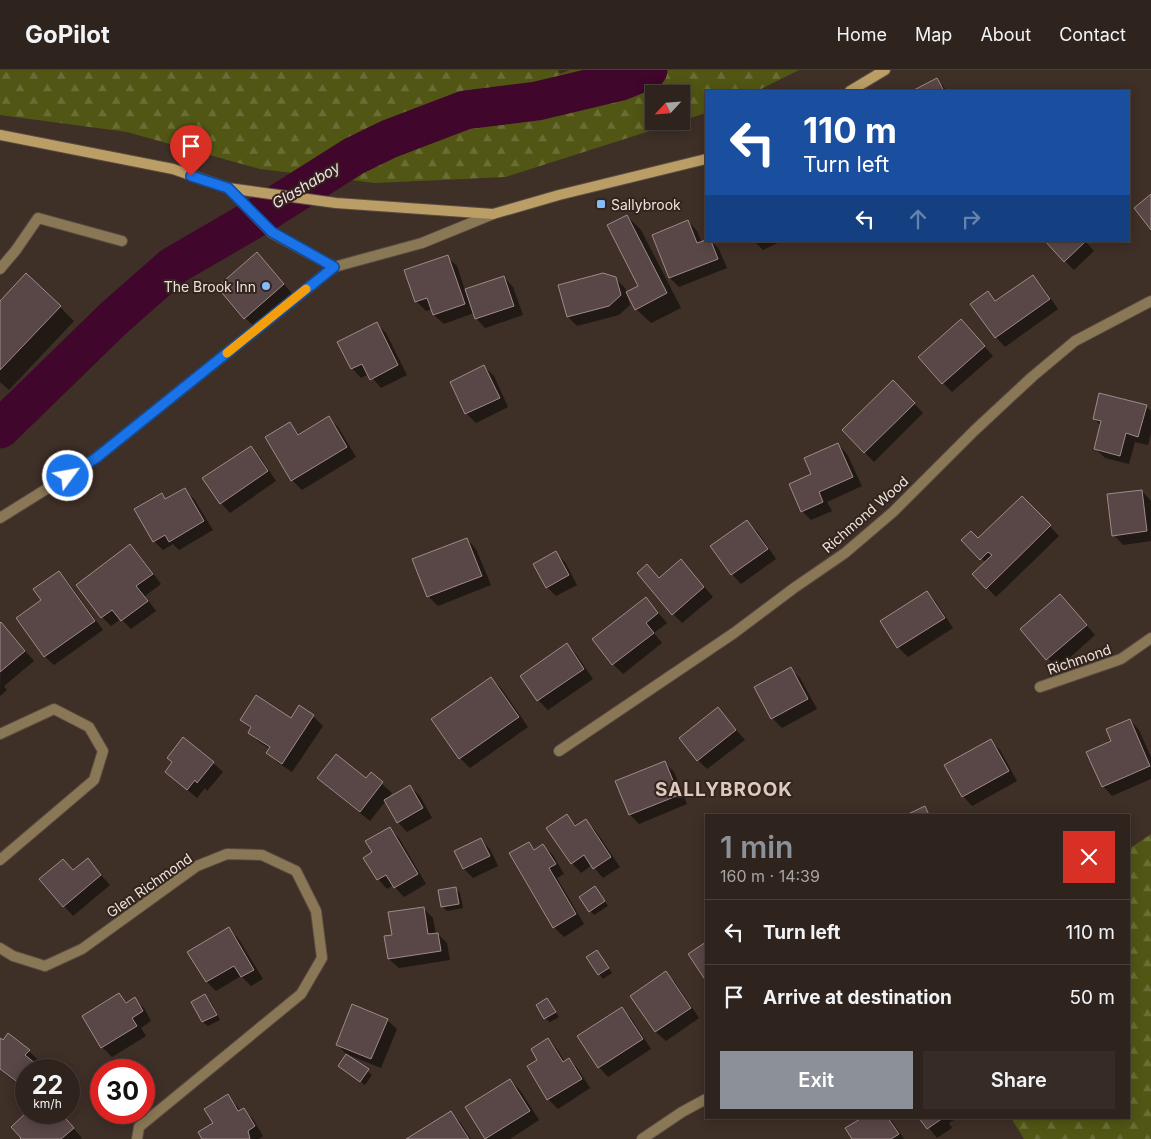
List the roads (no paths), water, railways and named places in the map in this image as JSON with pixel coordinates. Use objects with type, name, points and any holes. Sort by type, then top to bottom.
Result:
[{"type":"main road","points":[[852,90],[885,70]]},
{"type":"main road","points":[[0,135],[172,169],[228,188],[336,203],[493,214],[559,195],[705,159]]},
{"type":"street","points":[[228,188],[272,232],[334,267]]},
{"type":"street","points":[[0,518],[96,458],[334,267],[422,243],[493,214]]},
{"type":"street","points":[[0,269],[38,218],[122,240]]},
{"type":"street","name":"Richmond Wood","points":[[559,751],[727,638],[794,588],[846,553],[893,512],[1020,388],[1075,341],[1151,301]]},
{"type":"street","name":"Richmond","points":[[1040,687],[1121,660],[1151,638]]},
{"type":"street","points":[[0,734],[54,709],[89,727],[104,751],[94,780],[0,860]]},
{"type":"street","name":"Glen Richmond","points":[[0,948],[12,956],[45,966],[82,949],[197,866],[228,854],[262,855],[296,871],[316,911],[322,958],[301,994],[139,1127],[137,1139]]},
{"type":"street","points":[[642,1139],[682,1112],[705,1100]]},
{"type":"waterway","name":"Glashaboy","points":[[0,429],[114,318],[173,266],[259,216],[354,156],[389,139],[465,110],[537,101],[621,81],[648,70]]},
{"type":"place","name":"Sallybrook","points":[[601,204]]},
{"type":"place","name":"The Brook Inn","points":[[266,286]]},
{"type":"district","name":"SALLYBROOK","points":[[724,789]]}]
